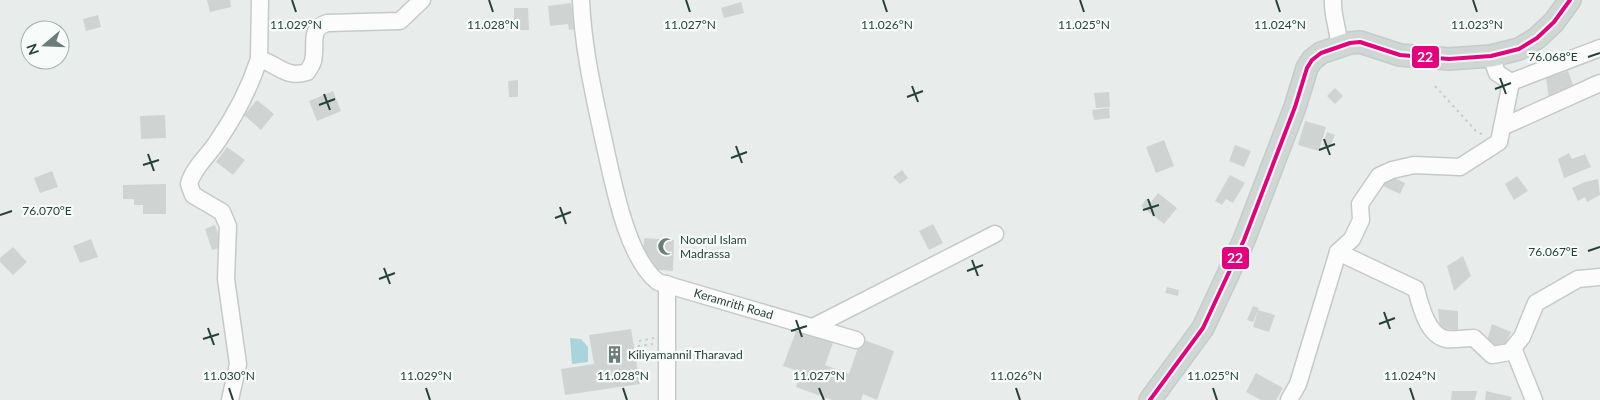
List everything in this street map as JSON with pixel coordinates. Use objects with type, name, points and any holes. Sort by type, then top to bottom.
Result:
[{"type":"main road","points":[[1150,400],[1202,328],[1244,240],[1296,107],[1307,68],[1321,53],[1339,46],[1360,42],[1400,55],[1449,59],[1491,56],[1518,49],[1537,38],[1554,22],[1570,0]]},
{"type":"street","points":[[230,400],[238,364],[226,279],[228,226],[222,212],[193,195],[189,184],[195,170],[229,126],[250,88],[259,59],[260,0]]},
{"type":"street","points":[[259,59],[269,61],[290,74],[297,76],[308,72],[313,62],[314,31],[319,25],[327,23],[400,21],[422,0]]},
{"type":"street","name":"Keramrith Road","points":[[581,0],[582,28],[591,88],[617,202],[628,231],[650,276],[658,282],[856,340]]},
{"type":"street","points":[[1333,0],[1332,10],[1339,33],[1339,46]]},
{"type":"street","points":[[1511,82],[1600,48]]},
{"type":"street","points":[[1491,56],[1497,73],[1511,82]]},
{"type":"street","points":[[1500,134],[1511,82]]},
{"type":"street","points":[[1289,400],[1298,384],[1338,252],[1352,238],[1361,220],[1360,204],[1379,176],[1392,170],[1414,165],[1460,167],[1500,134],[1600,83]]},
{"type":"street","points":[[813,327],[995,234]]},
{"type":"street","points":[[1338,252],[1416,289],[1424,317],[1438,336],[1445,338],[1474,338],[1492,355],[1510,352],[1522,337],[1536,303],[1578,279],[1600,277]]},
{"type":"street","points":[[667,284],[667,400]]},
{"type":"street","points":[[1513,348],[1534,400]]},
{"type":"path","points":[[1435,86],[1476,131],[1500,134]]},
{"type":"water","points":[[570,338],[581,339],[588,347],[588,362],[572,364]]},
{"type":"building","points":[[207,0],[230,0],[231,7],[210,12]]},
{"type":"building","points":[[741,2],[744,13],[724,18],[721,8]]},
{"type":"building","points":[[571,3],[575,29],[569,30],[568,24],[550,26],[548,6]]},
{"type":"building","points":[[514,8],[528,8],[529,30],[514,30]]},
{"type":"building","points":[[98,15],[101,27],[86,31],[83,19]]},
{"type":"building","points":[[1568,71],[1575,90],[1549,99],[1546,78]]},
{"type":"building","points":[[518,80],[518,97],[509,97],[508,81]]},
{"type":"building","points":[[1335,88],[1343,96],[1335,104],[1327,96]]},
{"type":"building","points":[[333,91],[341,111],[317,121],[309,101]]},
{"type":"building","points":[[1109,92],[1110,107],[1096,108],[1094,93]]},
{"type":"building","points":[[257,100],[274,114],[261,130],[244,115]]},
{"type":"building","points":[[1109,108],[1110,118],[1094,120],[1092,110]]},
{"type":"building","points":[[165,115],[166,138],[141,139],[140,116]]},
{"type":"building","points":[[1305,121],[1326,127],[1319,151],[1298,145]]},
{"type":"building","points":[[1327,132],[1335,135],[1330,147],[1323,145]]},
{"type":"building","points":[[1164,140],[1174,166],[1156,173],[1146,147]]},
{"type":"building","points":[[1235,145],[1251,151],[1244,167],[1229,161]]},
{"type":"building","points":[[227,147],[245,160],[233,175],[216,162]]},
{"type":"building","points":[[1569,153],[1572,159],[1585,154],[1591,167],[1564,178],[1558,159]]},
{"type":"building","points":[[902,170],[908,178],[900,184],[893,177]]},
{"type":"building","points":[[52,171],[58,187],[40,193],[34,178]]},
{"type":"building","points":[[1230,175],[1245,183],[1233,203],[1226,199],[1222,205],[1215,201]]},
{"type":"building","points":[[1387,175],[1405,183],[1400,194],[1383,186]]},
{"type":"building","points":[[1517,176],[1528,191],[1514,200],[1505,184]]},
{"type":"building","points":[[1598,179],[1600,195],[1587,202],[1585,197],[1578,201],[1572,188]]},
{"type":"building","points":[[166,184],[166,214],[143,214],[143,205],[134,205],[134,199],[123,199],[123,185]]},
{"type":"building","points":[[1158,193],[1177,208],[1164,224],[1141,206],[1147,198],[1151,202]]},
{"type":"building","points":[[933,224],[943,243],[929,250],[919,231]]},
{"type":"building","points":[[215,225],[223,247],[212,250],[205,229]]},
{"type":"building","points":[[644,238],[674,240],[673,271],[650,269],[650,259],[643,259]]},
{"type":"building","points":[[91,239],[98,257],[80,263],[73,246]]},
{"type":"building","points":[[13,247],[27,262],[13,275],[0,262],[0,258]]},
{"type":"building","points":[[1463,256],[1471,276],[1454,291],[1447,266]]},
{"type":"building","points":[[1167,287],[1179,290],[1178,296],[1165,293]]},
{"type":"building","points":[[1253,306],[1259,308],[1253,322],[1247,320]]},
{"type":"building","points":[[1438,309],[1458,311],[1458,331],[1440,328]]},
{"type":"building","points":[[1258,310],[1275,315],[1269,332],[1253,327]]},
{"type":"building","points":[[1492,324],[1511,332],[1504,349],[1488,346],[1488,337]]},
{"type":"building","points":[[798,326],[834,340],[825,365],[849,374],[861,339],[894,351],[877,400],[863,394],[861,400],[832,400],[796,387],[801,372],[783,366]]},
{"type":"building","name":"Kiliyamannil Tharavad","points":[[631,329],[640,384],[565,395],[561,369],[594,364],[589,335]]},
{"type":"building","points":[[1256,373],[1283,388],[1276,400],[1261,400],[1246,392]]},
{"type":"building","points":[[1452,391],[1477,391],[1475,400],[1451,400]]},
{"type":"building","points":[[1486,391],[1512,397],[1511,400],[1485,400]]},
{"type":"transit line","name":"22","points":[[1150,400],[1203,328],[1244,240],[1295,107],[1307,68],[1312,60],[1321,53],[1350,43],[1360,42],[1400,55],[1449,59],[1491,56],[1519,49],[1537,38],[1554,22],[1570,0]]},
{"type":"place","name":"Noorul Islam Madrassa","points":[[666,247]]},
{"type":"place","name":"Kiliyamannil Tharavad","points":[[614,355]]}]
